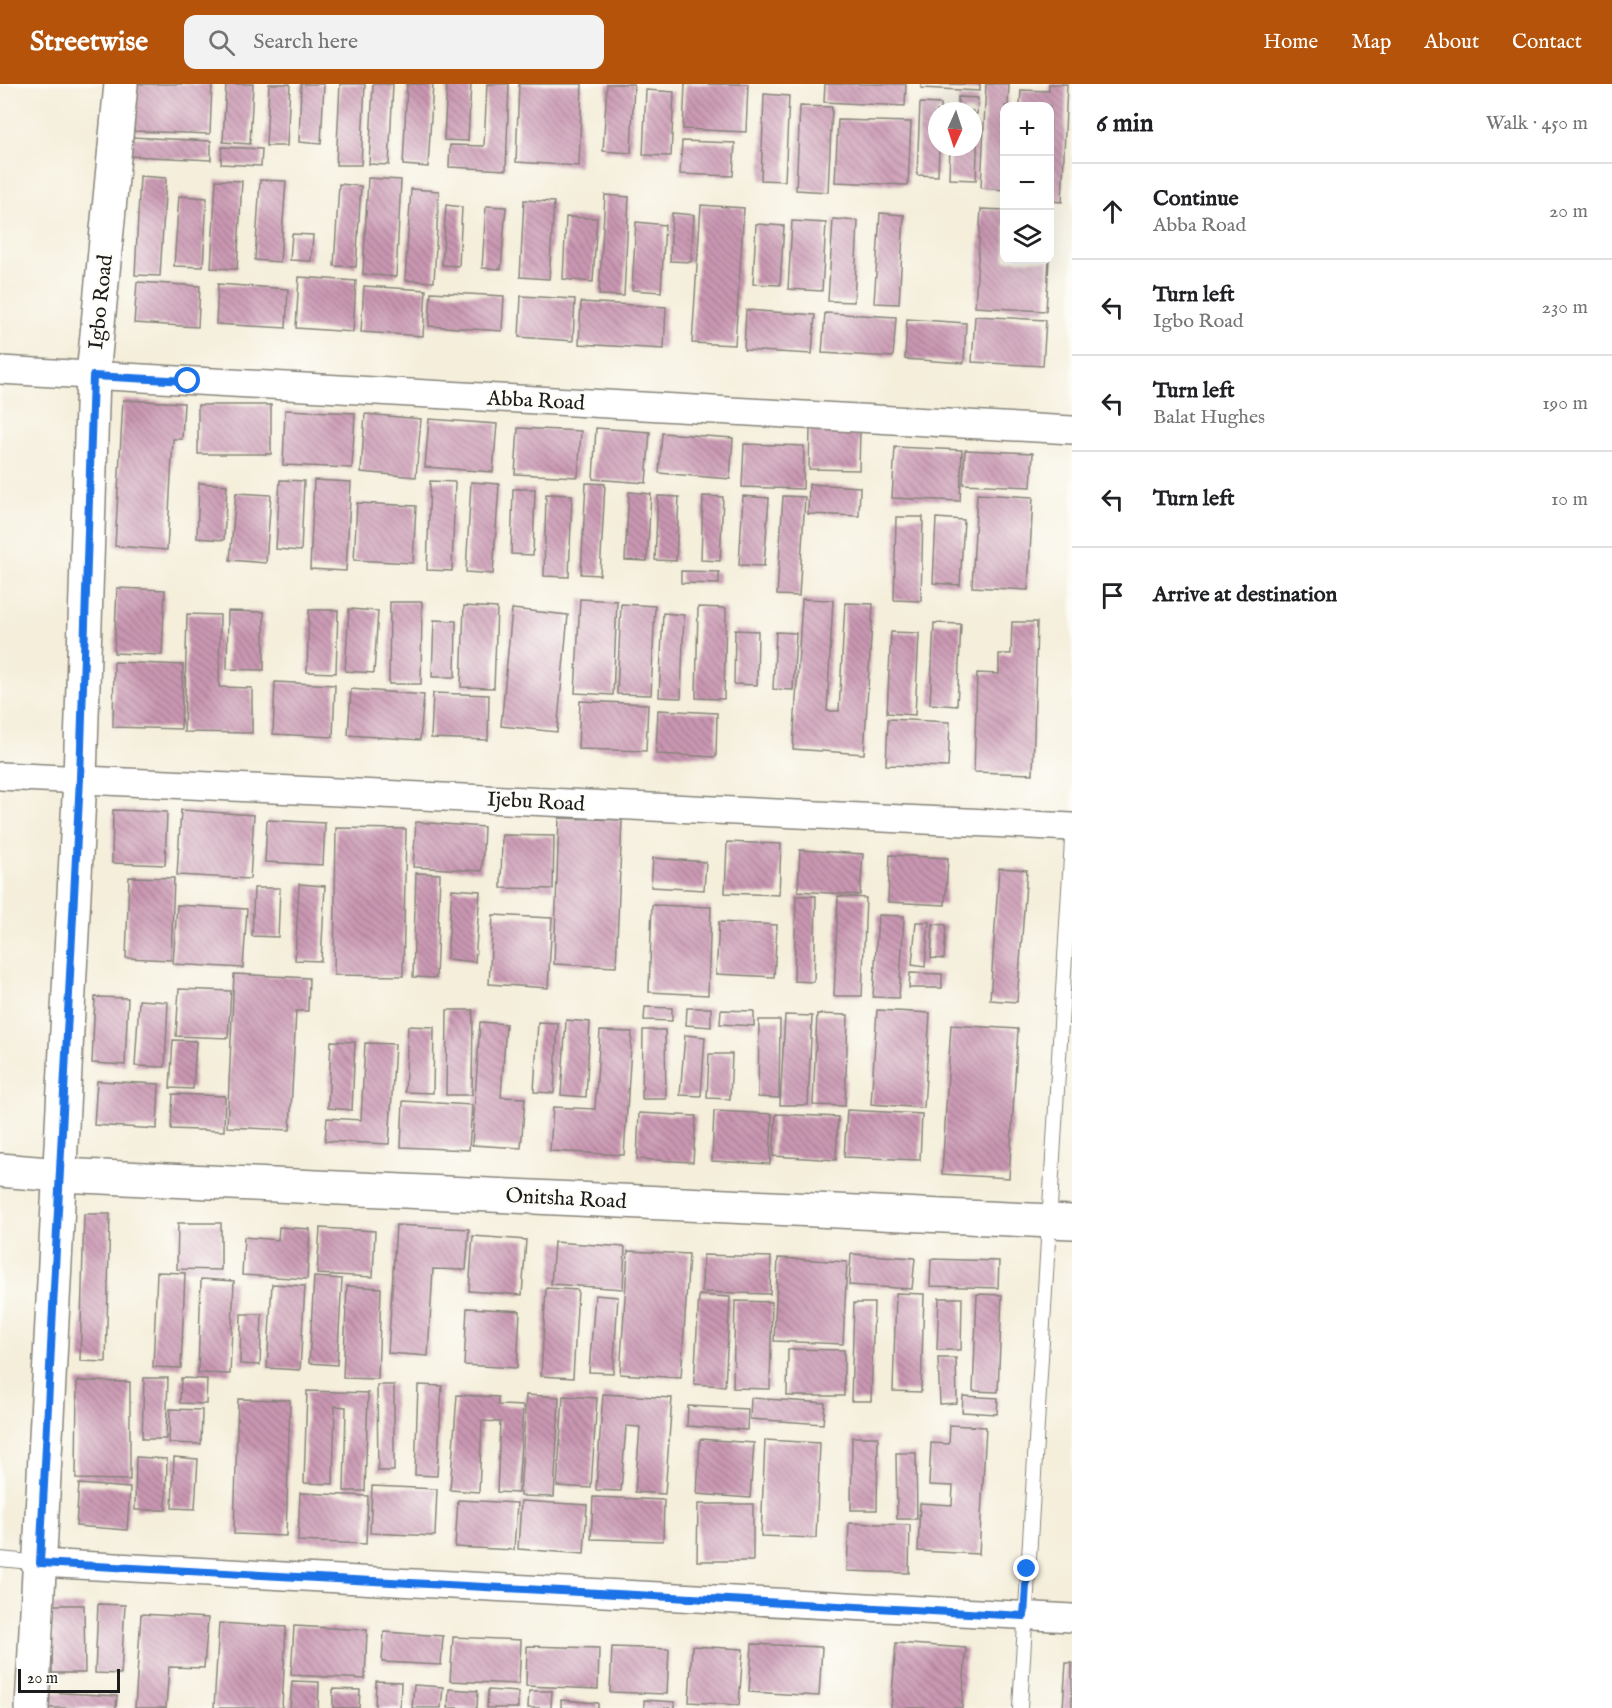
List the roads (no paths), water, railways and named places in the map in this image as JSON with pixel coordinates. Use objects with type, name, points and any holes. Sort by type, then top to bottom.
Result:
[{"type":"street","name":"Igbo Road","points":[[32,1708],[80,778],[93,376],[121,84]]},
{"type":"street","name":"Abba Road","points":[[0,370],[1072,430]]},
{"type":"street","name":"Ijebu Road","points":[[0,776],[80,778],[1072,827]]},
{"type":"street","name":"Onitsha Road","points":[[0,1170],[60,1175],[1061,1222]]},
{"type":"street","points":[[40,1563],[1072,1618]]},
{"type":"lane","points":[[1020,1708],[1024,1616],[1061,1222],[1072,840]]},
{"type":"lane","points":[[0,1560],[40,1563]]}]
